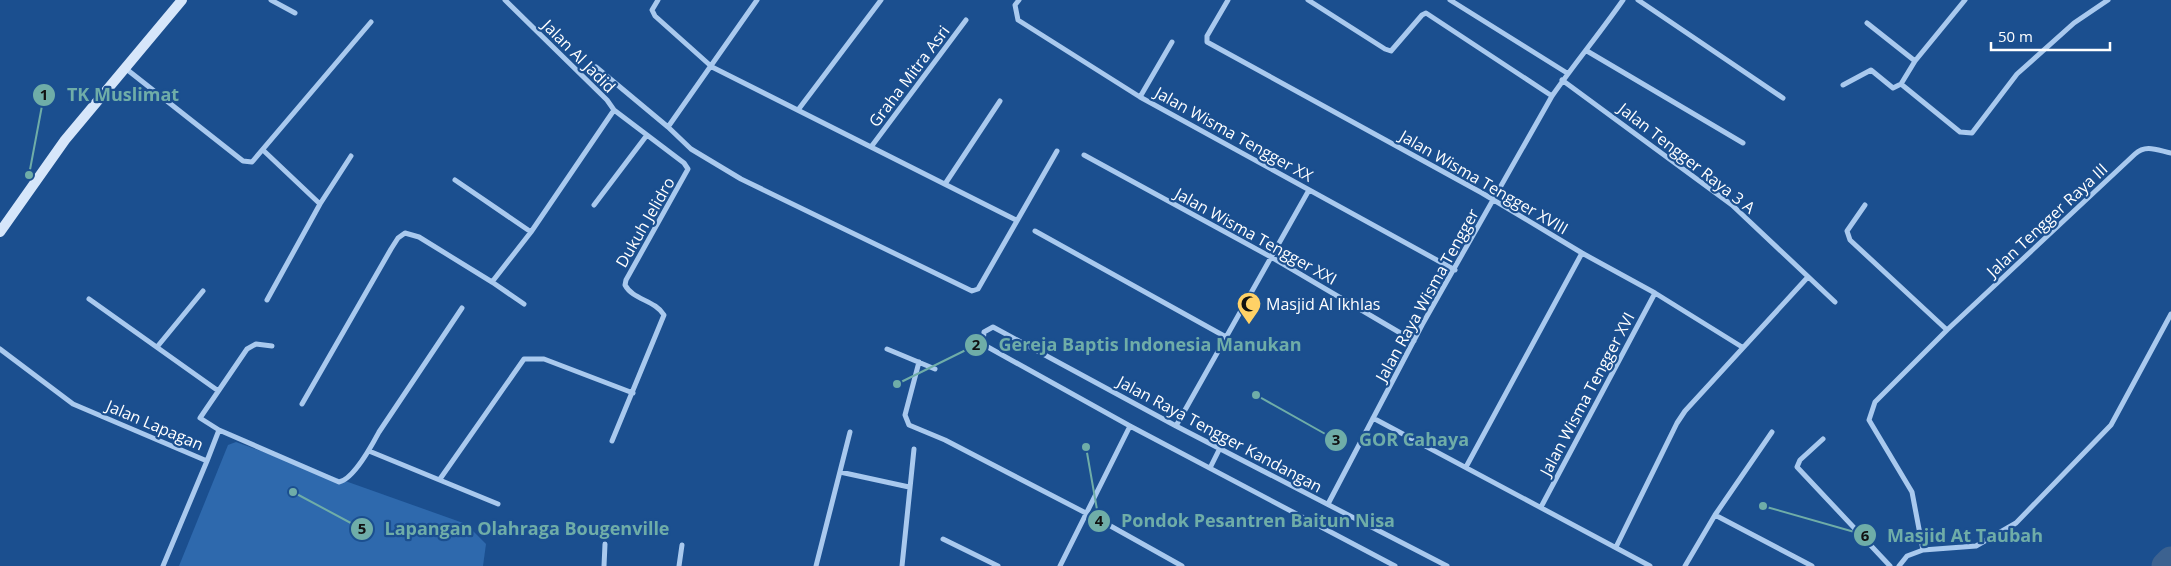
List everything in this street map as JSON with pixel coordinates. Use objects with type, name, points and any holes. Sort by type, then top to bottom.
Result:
[{"type":"street","points":[[0,232],[65,140],[182,0]]},
{"type":"street","points":[[271,0],[295,13]]},
{"type":"street","name":"Jalan Al Jadid","points":[[505,0],[607,100],[614,110]]},
{"type":"street","name":"Graha Mitra Asri","points":[[658,0],[652,10],[655,16],[712,67],[1016,220]]},
{"type":"street","points":[[668,127],[712,67],[757,0]]},
{"type":"street","points":[[798,110],[881,0]]},
{"type":"street","name":"Jalan Wisma Tengger XVIII","points":[[1228,0],[1206,36],[1206,40],[1210,43],[1494,200],[1582,253],[1655,293],[1742,347]]},
{"type":"street","points":[[1308,0],[1391,51],[1395,50],[1422,15],[1426,13],[1552,96]]},
{"type":"street","points":[[1450,0],[1567,73]]},
{"type":"street","name":"Jalan Raya Wisma Tengger","points":[[1328,504],[1414,341],[1552,96],[1567,73],[1587,51],[1623,0]]},
{"type":"street","points":[[1638,0],[1783,98]]},
{"type":"street","points":[[1843,85],[1871,70],[1892,88],[1901,84],[1915,61],[1965,0]]},
{"type":"street","points":[[1901,84],[1960,132],[1972,134],[2017,74],[2074,23],[2108,0]]},
{"type":"street","name":"Jalan Wisma Tengger XX","points":[[1017,2],[1018,20],[1140,97],[1455,270]]},
{"type":"street","name":"Graha Mitra Asri","points":[[871,147],[966,20]]},
{"type":"street","points":[[125,68],[243,162],[252,162],[264,151],[372,22]]},
{"type":"street","points":[[1867,23],[1915,61]]},
{"type":"street","points":[[1140,97],[1172,42]]},
{"type":"street","points":[[1587,51],[1743,143]]},
{"type":"street","points":[[596,67],[668,127],[690,149],[741,178],[972,291],[978,289],[1016,220],[1058,151]]},
{"type":"street","name":"Jalan Tengger Raya 3 A","points":[[1562,80],[1732,205],[1807,278],[1835,302]]},
{"type":"street","points":[[945,184],[1000,101]]},
{"type":"street","points":[[492,282],[531,232],[614,110]]},
{"type":"street","name":"Dukuh Jelidro","points":[[612,441],[664,315],[660,309],[628,291],[624,285],[688,169],[684,163],[614,110]]},
{"type":"street","points":[[594,205],[647,135]]},
{"type":"street","name":"Jalan Tengger Raya III","points":[[1923,550],[1912,492],[1869,420],[1875,402],[1948,330],[2141,148],[2148,147],[2171,153]]},
{"type":"street","points":[[264,151],[320,204]]},
{"type":"street","name":"Jalan Wisma Tengger XXI","points":[[1084,155],[1271,258],[1414,341]]},
{"type":"street","points":[[267,300],[320,204],[351,156]]},
{"type":"street","points":[[455,180],[531,232]]},
{"type":"street","points":[[1176,426],[1309,190]]},
{"type":"street","points":[[1865,205],[1847,231],[1850,240],[1948,330]]},
{"type":"street","points":[[1035,231],[1226,337]]},
{"type":"street","points":[[302,404],[391,249],[398,238],[405,233],[419,237],[524,304]]},
{"type":"street","points":[[1466,467],[1582,253]]},
{"type":"street","points":[[1616,548],[1677,423],[1700,392],[1807,278]]},
{"type":"street","points":[[157,347],[202,291]]},
{"type":"street","name":"Jalan Wisma Tengger XVI","points":[[1541,508],[1655,293]]},
{"type":"street","points":[[89,299],[217,390]]},
{"type":"street","points":[[272,346],[251,346],[217,390],[200,418],[219,430],[339,482],[346,480],[369,451],[379,432],[462,308]]},
{"type":"street","points":[[1899,566],[1907,556],[1923,550],[1976,546],[2016,522],[2111,425],[2171,314]]},
{"type":"street","name":"Jalan Raya Tengger Kandangan","points":[[1395,566],[1130,426],[986,346],[983,342],[984,332],[993,327],[1176,426],[1447,566]]},
{"type":"street","name":"Jalan Lapagan","points":[[0,349],[72,404],[207,461],[163,566]]},
{"type":"street","points":[[887,349],[935,369]]},
{"type":"street","points":[[440,479],[524,359],[535,357],[544,359],[633,393]]},
{"type":"street","points":[[919,362],[905,415],[909,425],[945,440],[1087,514],[1179,565]]},
{"type":"street","points":[[1373,418],[1650,566]]},
{"type":"street","points":[[1060,566],[1130,426]]},
{"type":"street","points":[[207,461],[219,430]]},
{"type":"street","points":[[816,566],[850,432]]},
{"type":"street","points":[[1685,566],[1715,515],[1772,432]]},
{"type":"street","points":[[1823,438],[1800,460],[1797,467],[1890,566]]},
{"type":"street","points":[[1210,468],[1220,448]]},
{"type":"street","points":[[902,566],[908,487],[914,449]]},
{"type":"street","points":[[369,451],[498,504]]},
{"type":"street","points":[[840,472],[908,487]]},
{"type":"street","points":[[1715,515],[1812,566]]},
{"type":"street","points":[[943,539],[998,566]]},
{"type":"street","points":[[604,566],[606,544]]},
{"type":"street","points":[[679,566],[682,545]]},
{"type":"shaded area","points":[[236,442],[466,524],[486,544],[483,566],[179,566],[228,445]]},
{"type":"waterway","points":[[2166,566],[2171,561]]},
{"type":"place","name":"TK Muslimat","points":[[29,175]]},
{"type":"place","name":"Masjid Al Ikhlas","points":[[1249,325]]},
{"type":"place","name":"Gereja Baptis Indonesia Manukan","points":[[897,384]]},
{"type":"place","name":"GOR Cahaya","points":[[1256,395]]},
{"type":"place","name":"Pondok Pesantren Baitun Nisa","points":[[1086,447]]},
{"type":"place","name":"Lapangan Olahraga Bougenville","points":[[293,492]]},
{"type":"place","name":"Masjid At Taubah","points":[[1763,506]]}]
